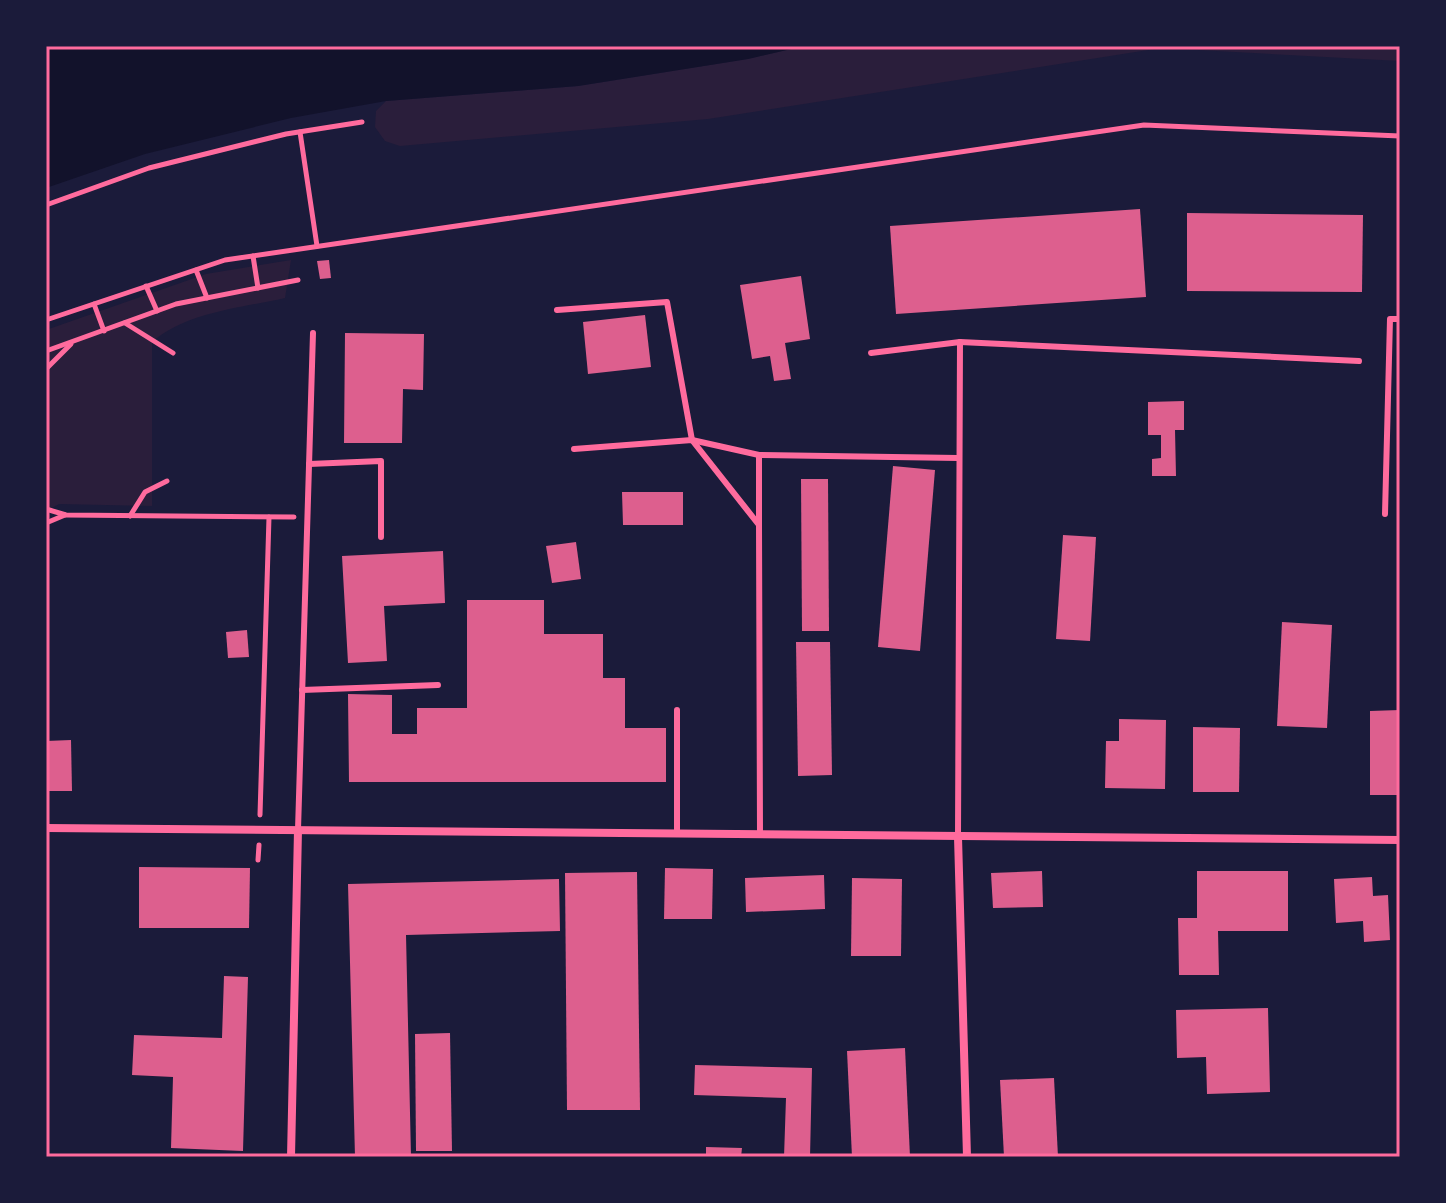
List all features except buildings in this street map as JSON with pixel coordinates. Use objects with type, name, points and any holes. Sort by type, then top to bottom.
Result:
[{"type":"street","points":[[46,828],[1400,840]]},
{"type":"street","points":[[291,1157],[298,830]]},
{"type":"street","points":[[958,837],[967,1157]]},
{"type":"lane","points":[[557,310],[667,302],[692,440],[759,525]]},
{"type":"lane","points":[[1385,514],[1390,319],[1400,319]]},
{"type":"lane","points":[[298,830],[313,333]]},
{"type":"lane","points":[[958,837],[960,342]]},
{"type":"lane","points":[[871,353],[960,342],[1359,361]]},
{"type":"lane","points":[[574,449],[692,440],[759,455],[958,458]]},
{"type":"lane","points":[[759,455],[760,835]]},
{"type":"lane","points":[[309,464],[381,461],[381,537]]},
{"type":"lane","points":[[302,690],[438,685]]},
{"type":"lane","points":[[677,710],[677,834]]},
{"type":"path","points":[[46,205],[149,168],[300,132],[362,122]]},
{"type":"path","points":[[46,320],[225,260],[1144,125],[1400,136]]},
{"type":"path","points":[[300,132],[317,246]]},
{"type":"path","points":[[253,256],[258,288]]},
{"type":"path","points":[[196,270],[207,298]]},
{"type":"path","points":[[46,350],[157,311],[298,280]]},
{"type":"path","points":[[146,286],[157,311]]},
{"type":"path","points":[[94,304],[104,331]]},
{"type":"path","points":[[125,323],[173,353]]},
{"type":"path","points":[[46,369],[73,342]]},
{"type":"path","points":[[130,516],[145,492],[167,481]]},
{"type":"path","points":[[46,509],[66,515],[307,517]]},
{"type":"path","points":[[46,523],[66,515]]},
{"type":"path","points":[[258,860],[269,517]]},
{"type":"shaded area","points":[[46,46],[804,46],[748,59],[578,86],[386,101],[291,118],[145,154],[46,188]]},
{"type":"shaded area","points":[[804,46],[1400,46],[1400,61],[1161,48],[708,119],[400,146],[385,141],[375,127],[376,111],[386,101],[578,86],[747,59]]},
{"type":"shaded area","points":[[291,260],[285,298],[198,318],[181,324],[152,342],[152,506],[59,504],[46,511],[46,330],[206,274]]}]
